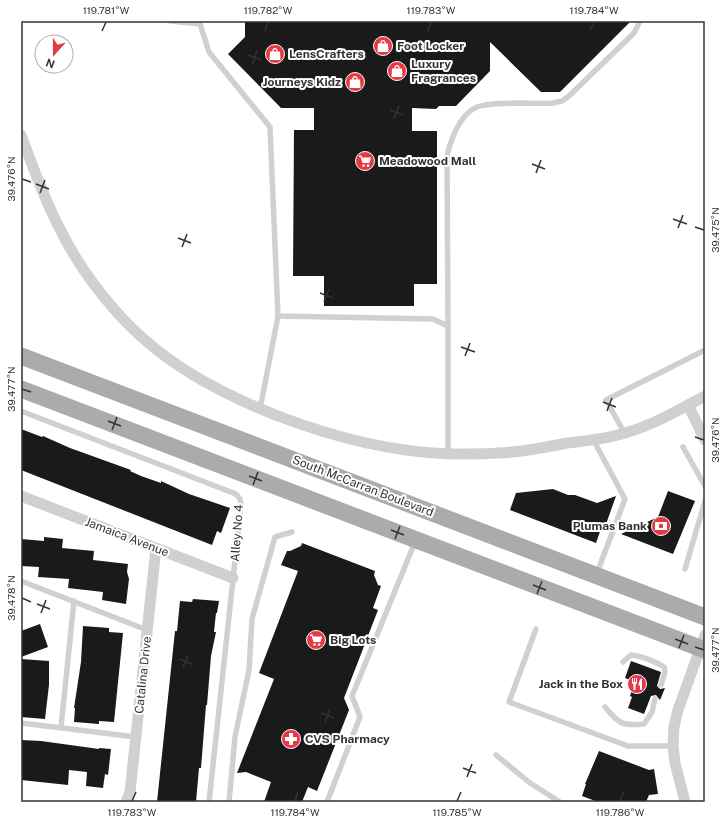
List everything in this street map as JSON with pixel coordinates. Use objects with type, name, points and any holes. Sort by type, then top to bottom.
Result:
[{"type":"main road","name":"South McCarran Boulevard","points":[[21,356],[705,617]]},
{"type":"main road","points":[[21,389],[416,541],[703,645]]},
{"type":"street","points":[[21,136],[59,228],[89,278],[115,311],[138,334],[187,372],[216,389],[260,409],[310,428],[373,445],[410,451],[448,454],[482,454],[519,451],[624,434],[663,419],[705,396]]},
{"type":"street","points":[[688,405],[705,440]]},
{"type":"street","name":"Jamaica Avenue","points":[[21,496],[233,578]]},
{"type":"street","name":"Catalina Drive","points":[[126,802],[130,792],[156,548]]},
{"type":"street","points":[[685,802],[675,763],[673,746],[674,727],[678,710],[703,645]]},
{"type":"lane","points":[[170,21],[200,24],[208,52],[270,127],[278,316],[260,409]]},
{"type":"lane","points":[[448,454],[447,155],[452,139],[464,117],[476,107],[494,104],[554,103],[562,101],[634,33],[640,21]]},
{"type":"lane","points":[[278,316],[433,319],[448,326]]},
{"type":"lane","points":[[624,434],[606,400],[705,350]]},
{"type":"lane","name":"Alley No 4","points":[[21,411],[236,494],[240,499],[241,505],[208,802]]},
{"type":"lane","points":[[594,440],[625,499],[596,575]]},
{"type":"lane","points":[[683,447],[705,486]]},
{"type":"lane","points":[[685,569],[705,501]]},
{"type":"lane","points":[[229,802],[235,737],[249,670],[252,619],[275,537],[292,532]]},
{"type":"lane","points":[[328,802],[360,717],[352,696],[416,541]]},
{"type":"lane","points":[[21,581],[148,630]]},
{"type":"lane","points":[[61,727],[74,601]]},
{"type":"lane","points":[[536,629],[509,702],[628,746],[673,746]]},
{"type":"lane","points":[[623,662],[631,655],[639,656],[664,667],[665,672],[661,685]]},
{"type":"lane","points":[[604,707],[616,721],[626,725],[644,724],[652,712],[655,699]]},
{"type":"lane","points":[[21,723],[136,737]]},
{"type":"lane","points":[[496,755],[530,783],[560,802]]},
{"type":"building","name":"Meadowood Mall","points":[[245,21],[631,21],[560,92],[541,92],[490,42],[490,71],[456,106],[439,106],[436,109],[412,108],[412,131],[437,131],[437,284],[414,284],[414,306],[324,306],[324,276],[293,276],[294,130],[314,130],[314,108],[281,108],[228,54],[245,37]]},
{"type":"building","points":[[21,429],[131,470],[130,471],[141,476],[161,483],[161,481],[189,494],[230,508],[221,533],[217,531],[212,545],[21,470]]},
{"type":"building","points":[[553,489],[597,503],[616,496],[605,527],[602,526],[596,543],[510,510],[516,493]]},
{"type":"building","name":"Plumas Bank","points":[[668,491],[695,501],[673,554],[621,534],[658,517]]},
{"type":"building","points":[[44,537],[63,539],[62,548],[94,551],[93,560],[128,564],[127,572],[129,579],[126,604],[102,600],[103,592],[68,588],[69,579],[38,577],[39,567],[21,566],[21,539],[44,541]]},
{"type":"building","points":[[302,543],[375,571],[374,575],[378,585],[381,586],[373,608],[378,610],[344,698],[349,710],[317,791],[308,787],[302,802],[264,802],[271,782],[246,772],[237,773],[274,679],[259,673],[298,571],[281,565],[287,551],[301,546]]},
{"type":"building","points":[[193,599],[219,601],[214,632],[216,632],[211,656],[201,768],[199,768],[196,802],[157,802],[175,631],[177,631],[180,601],[192,602]]},
{"type":"building","points":[[40,624],[48,647],[21,657],[21,631]]},
{"type":"building","points":[[83,626],[109,628],[109,632],[123,633],[114,722],[99,721],[99,724],[74,722],[74,708],[81,662]]},
{"type":"building","points":[[21,659],[49,661],[49,685],[45,719],[21,717]]},
{"type":"building","points":[[631,661],[661,672],[657,686],[660,689],[665,688],[660,700],[656,695],[651,696],[644,714],[628,708],[635,682],[625,678]]},
{"type":"building","points":[[21,740],[111,749],[108,775],[105,774],[103,788],[86,786],[87,772],[69,770],[68,785],[21,780]]},
{"type":"building","points":[[599,751],[649,770],[654,769],[658,794],[649,795],[646,802],[598,802],[582,796],[585,784]]},
{"type":"place","name":"Foot Locker","points":[[383,46]]},
{"type":"place","name":"LensCrafters","points":[[275,54]]},
{"type":"place","name":"Luxury Fragrances","points":[[397,71]]},
{"type":"place","name":"Journeys Kidz","points":[[355,82]]},
{"type":"place","name":"Meadowood Mall","points":[[365,161]]},
{"type":"place","name":"Plumas Bank","points":[[661,526]]},
{"type":"place","name":"Big Lots","points":[[316,640]]},
{"type":"place","name":"Jack in the Box","points":[[637,684]]},
{"type":"place","name":"CVS Pharmacy","points":[[291,739]]}]
